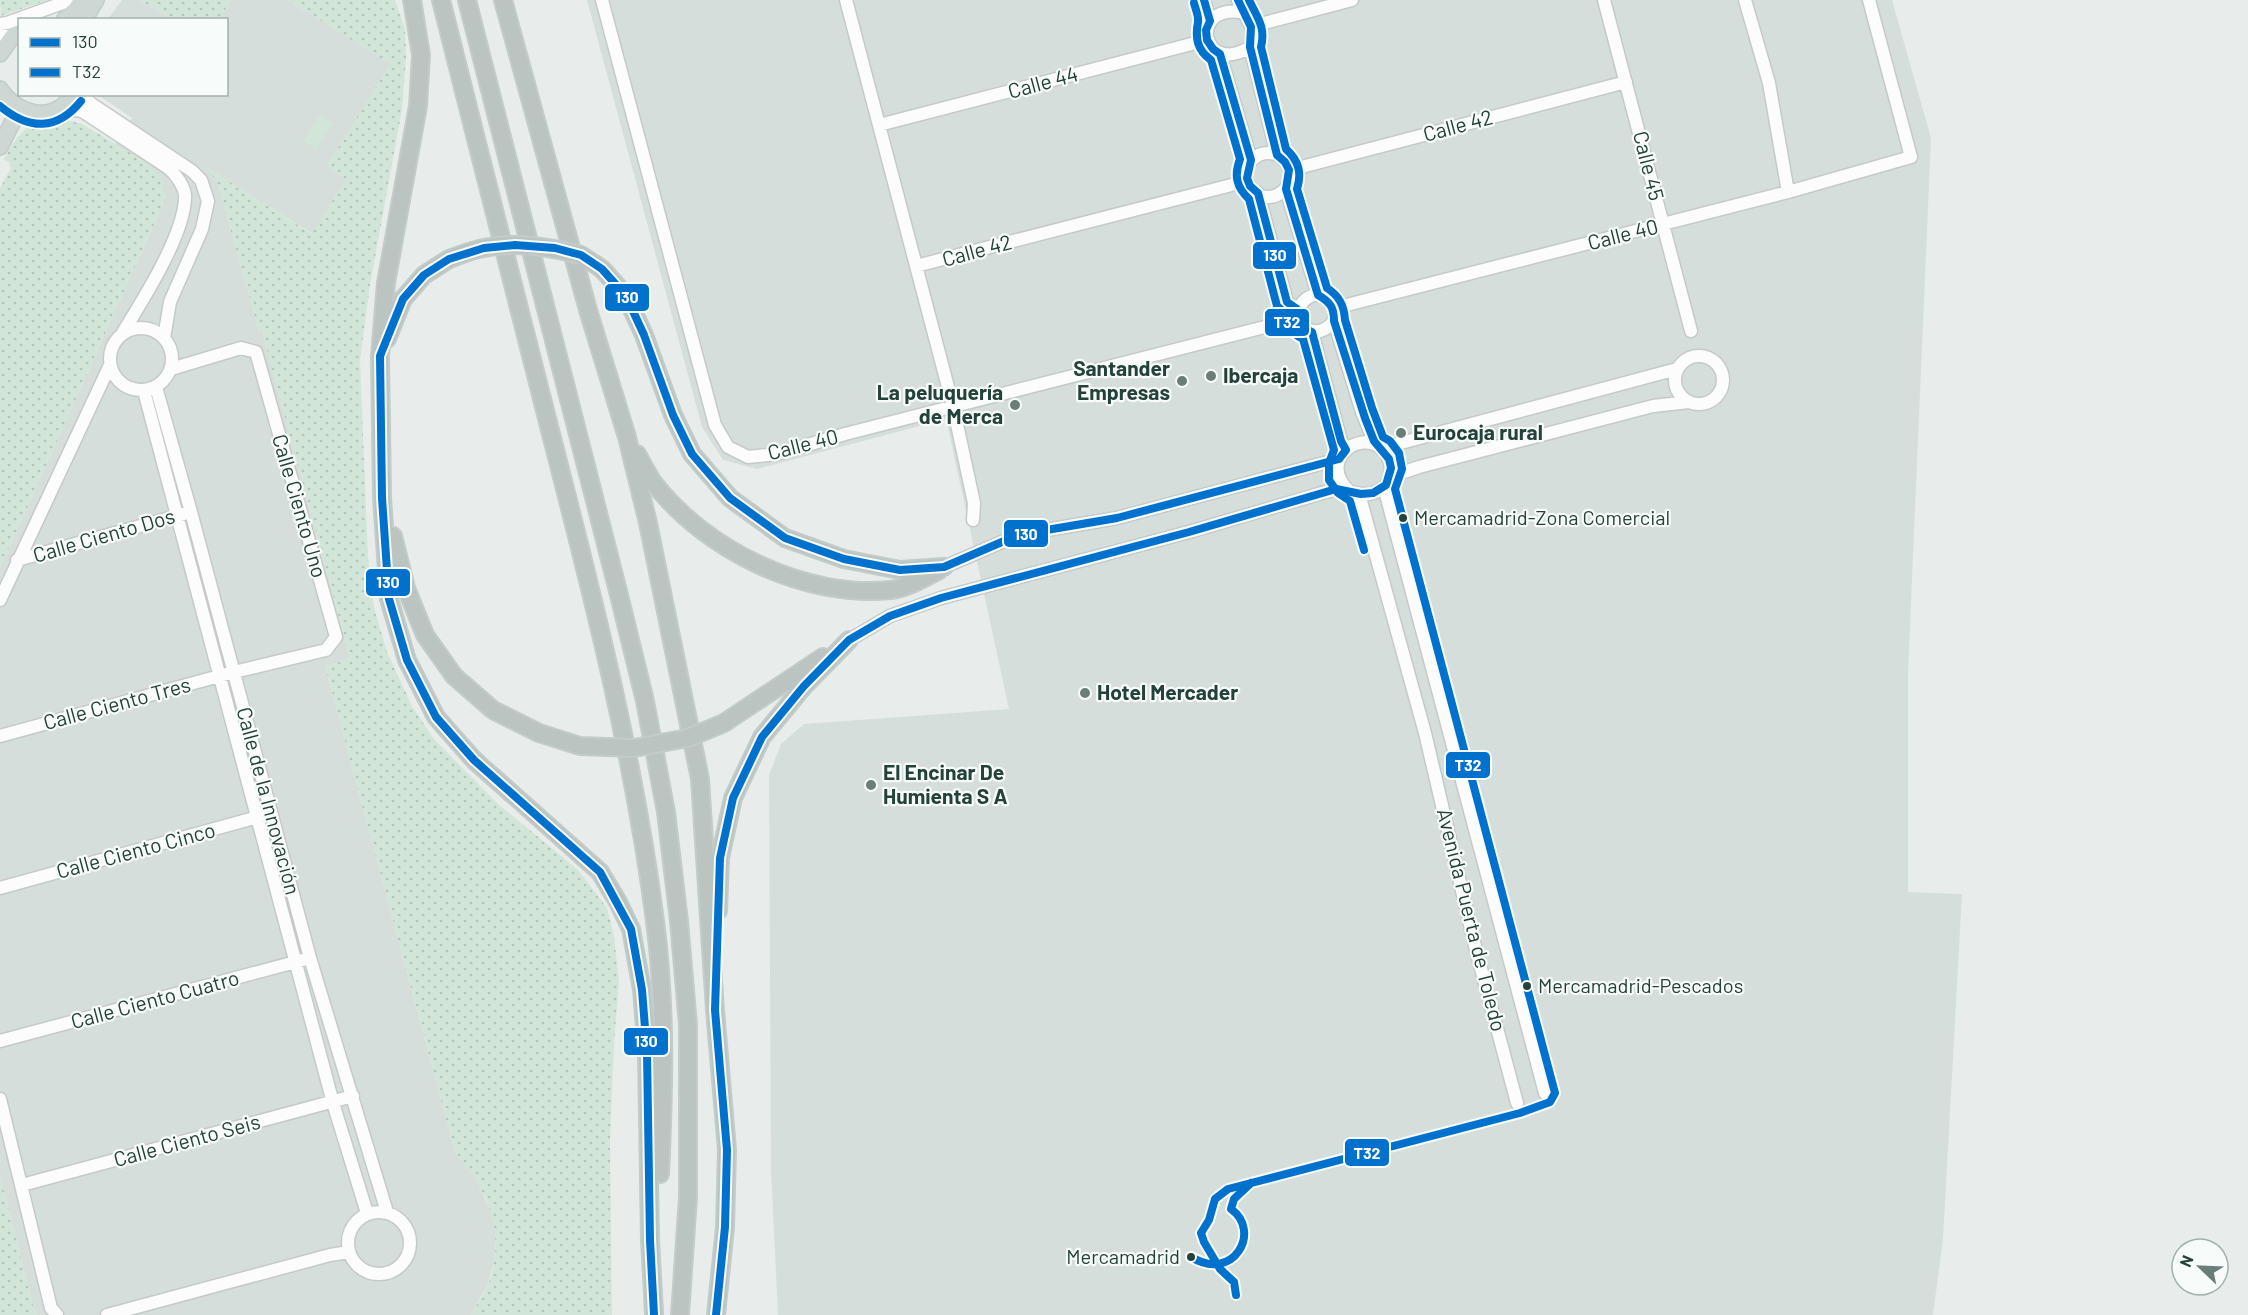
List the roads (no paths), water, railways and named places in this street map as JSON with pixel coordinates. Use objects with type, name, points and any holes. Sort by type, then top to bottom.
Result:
[{"type":"highway","points":[[441,0],[594,601],[618,706],[640,830],[655,923],[662,1027],[663,1112],[654,1314]]},
{"type":"highway","points":[[467,0],[645,701],[666,812],[680,921],[688,1024],[688,1197],[680,1315]]},
{"type":"highway","points":[[503,0],[588,310],[627,437],[648,523],[700,779],[715,1010],[727,1150],[724,1227],[716,1315]]},
{"type":"highway","points":[[412,1],[421,55],[418,106],[386,284],[380,356],[382,498],[389,599],[407,660],[436,717],[474,760],[600,872],[631,929],[642,990],[647,1053],[650,1240],[654,1314]]},
{"type":"highway","points":[[380,356],[403,299],[424,275],[449,259],[484,248],[515,245],[555,248],[581,255],[602,269],[626,296],[644,335],[673,415],[692,454],[730,498],[785,538],[844,559],[900,570],[944,567]]},
{"type":"highway","points":[[627,437],[652,481],[684,517],[726,546],[764,568],[811,584],[852,590],[893,590],[918,581],[944,567]]},
{"type":"highway","points":[[382,498],[406,588],[425,635],[454,676],[493,710],[538,733],[580,746],[634,748],[688,738],[724,723],[849,640]]},
{"type":"highway","points":[[715,1010],[720,858],[734,798],[762,737],[804,686],[849,640]]},
{"type":"main road","points":[[66,18],[82,0]]},
{"type":"main road","points":[[85,18],[96,0]]},
{"type":"main road","points":[[0,54],[11,35]]},
{"type":"main road","points":[[0,89],[8,101],[19,109],[40,113],[60,108],[72,96]]},
{"type":"main road","points":[[0,147],[19,109]]},
{"type":"street","points":[[21,18],[71,0]]},
{"type":"street","name":"Calle 40","points":[[602,0],[715,425],[728,447],[748,458],[777,454],[1296,314]]},
{"type":"street","points":[[846,0],[953,406],[974,503],[973,520]]},
{"type":"street","points":[[1204,0],[1210,21]]},
{"type":"street","points":[[1253,26],[1352,0]]},
{"type":"street","name":"Calle 45","points":[[1604,0],[1691,331]]},
{"type":"street","points":[[1745,0],[1769,83],[1788,192]]},
{"type":"street","name":"Calle 40","points":[[1335,308],[1663,225],[1911,157],[1869,0]]},
{"type":"street","points":[[1250,47],[1238,54],[1220,54],[1213,50],[1207,39],[1206,30],[1210,21],[1219,13],[1240,6],[1253,26],[1250,47],[1277,155]]},
{"type":"street","points":[[0,24],[18,19]]},
{"type":"street","name":"Calle 44","points":[[879,125],[1207,39]]},
{"type":"street","points":[[1220,54],[1251,160]]},
{"type":"street","name":"Calle 42","points":[[1290,170],[1626,82]]},
{"type":"street","points":[[85,96],[90,103],[165,151],[201,180],[208,201],[202,229],[170,302],[164,338]]},
{"type":"street","points":[[0,600],[110,365],[112,348],[153,282],[179,227],[186,196],[175,173],[167,166],[82,111],[60,108]]},
{"type":"street","points":[[1266,153],[1277,155],[1285,161],[1290,170],[1290,180],[1286,189],[1279,194],[1269,196],[1258,193],[1247,181],[1246,171],[1251,160],[1266,153]]},
{"type":"street","name":"Calle 42","points":[[916,266],[1247,181]]},
{"type":"street","points":[[1286,189],[1318,294],[1335,308],[1334,321],[1362,411],[1379,446],[1389,456],[1392,468],[1387,482]]},
{"type":"street","points":[[1258,193],[1287,302],[1302,327],[1312,332],[1321,332],[1329,328],[1334,321]]},
{"type":"street","points":[[1296,314],[1308,296],[1318,294]]},
{"type":"street","points":[[110,365],[118,381],[134,390],[150,389],[162,382],[171,369],[172,352],[164,338],[149,328],[130,330],[122,334]]},
{"type":"street","points":[[1312,332],[1341,441],[1342,455],[1338,473],[1342,483],[1353,492]]},
{"type":"street","name":"Calle Ciento Uno","points":[[171,369],[241,348],[256,352],[336,637],[326,650],[234,672]]},
{"type":"street","points":[[944,567],[1011,538],[1118,518],[1342,455],[1353,444],[1365,442],[1379,446],[1677,369],[1688,359],[1702,356],[1716,363],[1721,370],[1722,387],[1713,400],[1697,404],[1689,402],[1683,398],[1675,384],[1677,369]]},
{"type":"street","name":"Calle de la Innovación","points":[[150,389],[191,512],[310,958],[387,1212]]},
{"type":"street","name":"Calle de la Innovación","points":[[150,389],[178,516],[333,1103],[367,1214]]},
{"type":"street","points":[[849,640],[890,616],[941,598],[1189,532],[1336,489],[1372,494],[1387,482],[1419,467],[1653,406],[1689,402]]},
{"type":"street","name":"Avenida Puerta de Toledo","points":[[1387,482],[1545,1093]]},
{"type":"street","name":"Avenida Puerta de Toledo","points":[[1353,492],[1425,734],[1474,946],[1517,1103]]},
{"type":"street","name":"Calle Ciento Dos","points":[[17,560],[191,512]]},
{"type":"street","name":"Calle Ciento Tres","points":[[0,736],[234,672]]},
{"type":"street","name":"Calle Ciento Cinco","points":[[0,888],[272,813]]},
{"type":"street","name":"Calle Ciento Cuatro","points":[[0,1041],[310,958]]},
{"type":"street","name":"Calle Ciento Seis","points":[[22,1185],[353,1096]]},
{"type":"street","points":[[0,1099],[51,1308],[57,1315]]},
{"type":"street","points":[[377,1211],[387,1212],[405,1224],[410,1234],[411,1245],[402,1264],[393,1271],[372,1274],[354,1262],[349,1252],[348,1240],[357,1220],[377,1211]]},
{"type":"street","points":[[107,1315],[330,1255],[349,1252]]},
{"type":"place","name":"Ibercaja","points":[[1211,376]]},
{"type":"place","name":"Santander Empresas","points":[[1182,381]]},
{"type":"place","name":"La peluquería de Merca","points":[[1015,405]]},
{"type":"place","name":"Eurocaja rural","points":[[1401,433]]},
{"type":"place","name":"Mercamadrid-Zona Comercial","points":[[1403,518]]},
{"type":"place","name":"Hotel Mercader","points":[[1085,693]]},
{"type":"place","name":"El Encinar De Humienta S A","points":[[871,785]]},
{"type":"place","name":"Mercamadrid-Pescados","points":[[1527,986]]},
{"type":"place","name":"Mercamadrid","points":[[1191,1257]]}]
